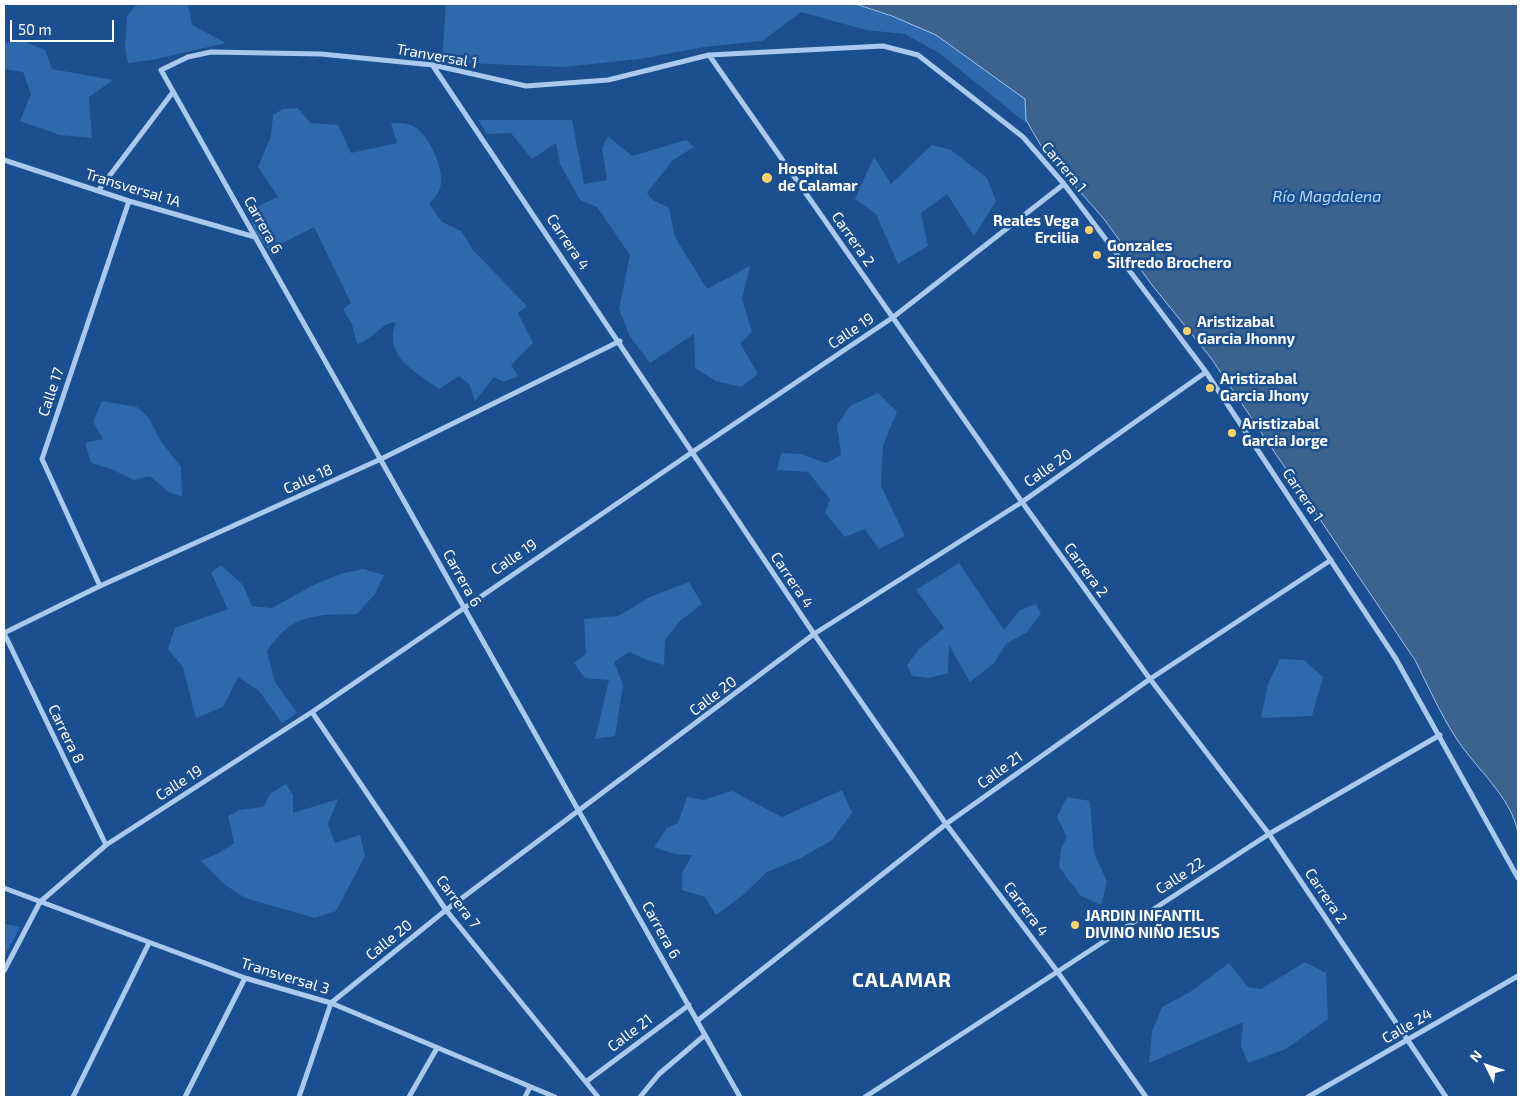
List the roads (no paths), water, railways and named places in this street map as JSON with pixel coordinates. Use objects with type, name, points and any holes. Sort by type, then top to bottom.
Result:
[{"type":"street","name":"Carrera 1","points":[[709,55],[883,46],[918,55],[1022,137],[1064,184],[1206,372],[1396,659],[1518,878]]},
{"type":"street","name":"Tranversal 1","points":[[161,70],[188,57],[211,52],[321,54],[433,65],[526,86],[608,80],[709,55]]},
{"type":"street","name":"Carrera 2","points":[[709,55],[1022,502],[1150,679],[1269,834],[1446,1097]]},
{"type":"street","name":"Carrera 4","points":[[433,65],[620,341],[691,452],[814,634],[946,824],[1057,971],[1146,1097]]},
{"type":"street","name":"Carrera 6","points":[[161,70],[740,1097]]},
{"type":"street","points":[[98,191],[173,92]]},
{"type":"street","name":"Transversal 1A","points":[[4,160],[129,201],[255,237]]},
{"type":"street","name":"Calle 19","points":[[4,971],[40,902],[106,846],[312,712],[691,452],[892,318],[1064,184]]},
{"type":"street","name":"Calle 17","points":[[100,586],[42,459],[129,201]]},
{"type":"street","name":"Calle 18","points":[[4,633],[100,586],[380,460],[620,341]]},
{"type":"street","name":"Calle 20","points":[[331,1004],[446,910],[580,812],[814,634],[1022,502],[1206,372]]},
{"type":"street","name":"Calle 21","points":[[697,1020],[946,824],[1150,679],[1331,560]]},
{"type":"street","name":"Carrera 8","points":[[4,633],[106,846]]},
{"type":"street","name":"Carrera 7","points":[[312,712],[446,910],[587,1081],[598,1097]]},
{"type":"street","name":"Calle 22","points":[[865,1097],[1269,834],[1440,735]]},
{"type":"street","name":"Transversal 3","points":[[4,888],[245,978],[331,1004],[555,1097]]},
{"type":"street","points":[[73,1097],[149,942]]},
{"type":"street","name":"Calle 24","points":[[1308,1097],[1518,976]]},
{"type":"street","points":[[185,1097],[245,978]]},
{"type":"street","points":[[299,1097],[331,1004]]},
{"type":"street","name":"Calle 21","points":[[587,1081],[689,1006]]},
{"type":"street","points":[[640,1097],[659,1074],[705,1035]]},
{"type":"street","points":[[409,1097],[437,1048]]},
{"type":"street","points":[[524,1097],[530,1087]]},
{"type":"water","name":"Río Magdalena","points":[[856,4],[1518,4],[1518,833],[1514,820],[1501,795],[1456,738],[1439,709],[1415,660],[1211,358],[1152,285],[1104,219],[1044,151],[1026,120],[1025,99],[936,35],[892,16]]},
{"type":"place","name":"Hospital de Calamar","points":[[767,178]]},
{"type":"place","name":"Reales Vega Ercilia","points":[[1089,230]]},
{"type":"place","name":"Gonzales Silfredo Brochero","points":[[1097,255]]},
{"type":"place","name":"Aristizabal Garcia Jhonny","points":[[1187,331]]},
{"type":"place","name":"Aristizabal Garcia Jhony","points":[[1210,388]]},
{"type":"place","name":"Aristizabal Garcia Jorge","points":[[1232,433]]},
{"type":"place","name":"JARDIN INFANTIL DIVINO NIÑO JESUS","points":[[1075,925]]},
{"type":"district","name":"CALAMAR","points":[[902,980]]}]
